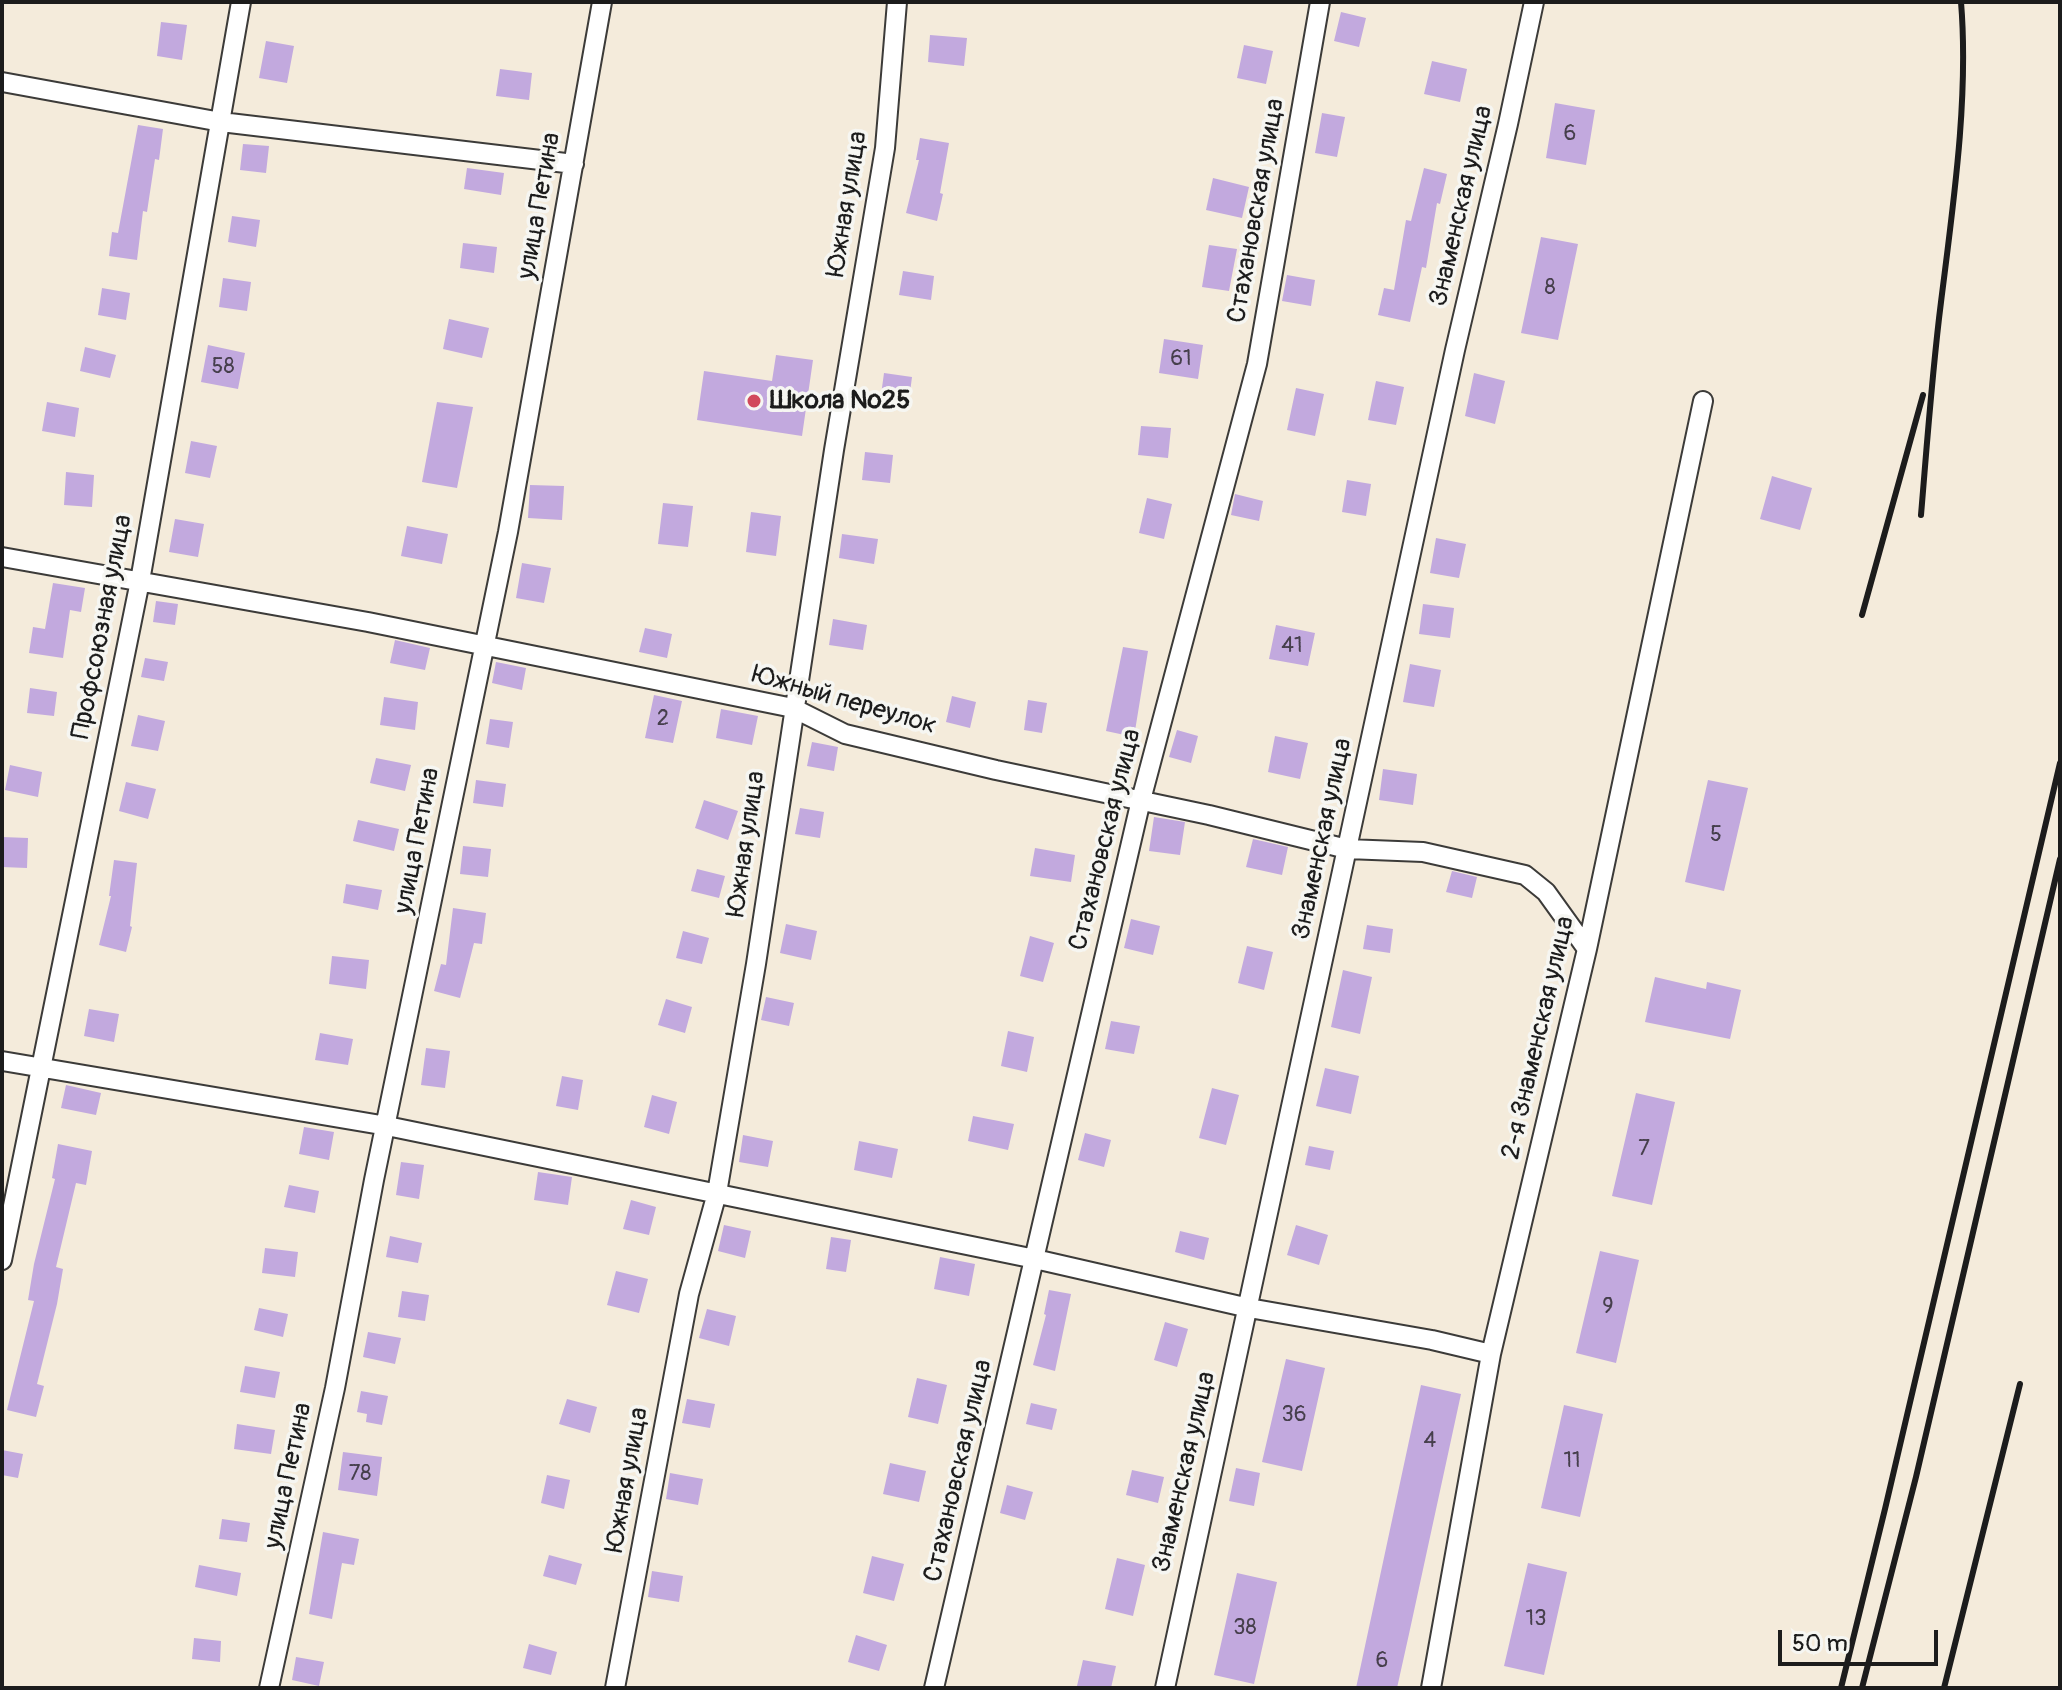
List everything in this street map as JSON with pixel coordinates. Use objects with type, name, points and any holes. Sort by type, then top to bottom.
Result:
[{"type":"street","name":"Профсоюзная улица","points":[[2,1260],[140,581],[241,2]]},
{"type":"street","name":"улица Петина","points":[[269,1688],[335,1388],[513,503],[602,2]]},
{"type":"street","name":"Южная улица","points":[[615,1688],[689,1294],[717,1193],[756,964],[793,708],[885,148],[897,2]]},
{"type":"street","name":"Стахановская улица","points":[[934,1688],[1141,800],[1257,364],[1320,2]]},
{"type":"street","name":"Знаменская улица","points":[[1165,1688],[1451,364],[1534,2]]},
{"type":"street","points":[[2,82],[221,122],[574,164]]},
{"type":"street","name":"2-я Знаменская улица","points":[[1431,1688],[1491,1354],[1587,949],[1703,401]]},
{"type":"street","name":"Южный переулок","points":[[2,557],[484,646],[793,708],[845,734],[996,770],[1141,800],[1347,849],[1423,852],[1525,875],[1546,892],[1587,949]]},
{"type":"street","points":[[2,1061],[387,1126],[1035,1259],[1249,1308],[1432,1340],[1491,1354]]},
{"type":"building","points":[[1341,12],[1366,18],[1359,47],[1334,41]]},
{"type":"building","points":[[161,22],[187,25],[182,60],[157,56]]},
{"type":"building","points":[[930,35],[967,38],[964,66],[928,62]]},
{"type":"building","points":[[266,41],[294,46],[287,83],[259,78]]},
{"type":"building","points":[[1244,45],[1273,51],[1266,84],[1237,78]]},
{"type":"building","points":[[1432,61],[1467,69],[1460,102],[1424,94]]},
{"type":"building","points":[[500,69],[532,73],[529,100],[496,96]]},
{"type":"building","points":[[1555,103],[1595,110],[1586,165],[1546,158]]},
{"type":"building","points":[[1322,113],[1345,117],[1337,157],[1315,153]]},
{"type":"building","points":[[138,125],[163,129],[147,212],[143,211],[137,260],[109,256],[112,232],[118,233]]},
{"type":"building","points":[[920,138],[949,143],[937,221],[906,213],[919,160],[916,160]]},
{"type":"building","points":[[243,144],[269,146],[266,173],[240,170]]},
{"type":"building","points":[[467,168],[504,173],[501,195],[464,189]]},
{"type":"building","points":[[1424,168],[1447,174],[1440,204],[1437,203],[1426,268],[1422,267],[1410,322],[1378,315],[1384,288],[1394,290],[1406,220],[1411,221]]},
{"type":"building","points":[[1213,178],[1249,187],[1242,218],[1206,210]]},
{"type":"building","points":[[232,216],[260,220],[256,247],[228,242]]},
{"type":"building","points":[[1541,237],[1578,244],[1558,340],[1521,333]]},
{"type":"building","points":[[463,243],[497,247],[494,273],[460,268]]},
{"type":"building","points":[[1209,245],[1237,249],[1229,291],[1202,287]]},
{"type":"building","points":[[903,271],[934,276],[931,300],[899,295]]},
{"type":"building","points":[[1287,275],[1315,280],[1311,306],[1282,301]]},
{"type":"building","points":[[223,278],[251,282],[247,311],[219,307]]},
{"type":"building","points":[[102,288],[130,293],[126,320],[98,315]]},
{"type":"building","points":[[449,319],[489,328],[482,358],[443,349]]},
{"type":"building","points":[[1164,339],[1203,345],[1198,379],[1159,373]]},
{"type":"building","points":[[208,345],[245,353],[238,389],[201,382]]},
{"type":"building","points":[[85,347],[116,355],[110,378],[80,371]]},
{"type":"building","name":"Школа №25","points":[[776,355],[813,360],[802,436],[697,420],[704,371],[772,381]]},
{"type":"building","points":[[884,373],[912,377],[909,400],[881,395]]},
{"type":"building","points":[[1474,373],[1505,381],[1495,424],[1465,416]]},
{"type":"building","points":[[1376,381],[1404,387],[1396,425],[1368,420]]},
{"type":"building","points":[[1296,388],[1324,394],[1315,436],[1287,430]]},
{"type":"building","points":[[47,402],[79,408],[75,437],[42,431]]},
{"type":"building","points":[[437,402],[473,407],[457,488],[422,482]]},
{"type":"building","points":[[1141,426],[1171,428],[1168,458],[1138,455]]},
{"type":"building","points":[[191,441],[217,446],[210,478],[185,473]]},
{"type":"building","points":[[865,452],[893,455],[890,483],[862,480]]},
{"type":"building","points":[[66,472],[94,475],[92,507],[64,505]]},
{"type":"building","points":[[1772,476],[1812,488],[1800,530],[1760,519]]},
{"type":"building","points":[[1347,480],[1371,484],[1366,516],[1342,512]]},
{"type":"building","points":[[530,485],[564,486],[562,520],[528,518]]},
{"type":"building","points":[[1235,494],[1263,501],[1259,521],[1231,515]]},
{"type":"building","points":[[1147,498],[1172,504],[1164,539],[1139,533]]},
{"type":"building","points":[[663,503],[693,506],[688,547],[658,544]]},
{"type":"building","points":[[751,512],[781,516],[776,556],[746,552]]},
{"type":"building","points":[[175,519],[204,524],[198,557],[169,552]]},
{"type":"building","points":[[407,526],[448,534],[442,564],[401,556]]},
{"type":"building","points":[[842,534],[878,539],[874,564],[839,558]]},
{"type":"building","points":[[1436,538],[1466,544],[1459,578],[1430,573]]},
{"type":"building","points":[[522,563],[551,568],[544,603],[516,598]]},
{"type":"building","points":[[53,583],[85,588],[81,612],[70,610],[63,658],[29,653],[33,627],[45,629]]},
{"type":"building","points":[[156,601],[178,604],[175,625],[153,622]]},
{"type":"building","points":[[1423,604],[1454,608],[1450,638],[1419,634]]},
{"type":"building","points":[[833,619],[867,625],[863,650],[829,645]]},
{"type":"building","points":[[1276,625],[1315,633],[1308,666],[1269,659]]},
{"type":"building","points":[[645,628],[672,634],[667,658],[639,652]]},
{"type":"building","points":[[395,640],[430,648],[425,670],[390,663]]},
{"type":"building","points":[[1123,647],[1148,651],[1134,737],[1106,731]]},
{"type":"building","points":[[145,658],[168,662],[164,681],[141,677]]},
{"type":"building","points":[[496,662],[526,668],[522,690],[492,683]]},
{"type":"building","points":[[1410,664],[1441,670],[1434,707],[1403,702]]},
{"type":"building","points":[[30,688],[57,692],[54,716],[27,713]]},
{"type":"building","points":[[654,695],[682,701],[673,743],[645,738]]},
{"type":"building","points":[[952,696],[976,702],[970,728],[946,722]]},
{"type":"building","points":[[384,697],[418,702],[415,730],[380,725]]},
{"type":"building","points":[[1028,700],[1047,703],[1042,733],[1024,730]]},
{"type":"building","points":[[721,709],[758,716],[752,745],[716,738]]},
{"type":"building","points":[[138,715],[165,721],[158,751],[131,746]]},
{"type":"building","points":[[490,719],[513,722],[509,748],[486,744]]},
{"type":"building","points":[[1177,730],[1198,736],[1191,763],[1169,757]]},
{"type":"building","points":[[1275,736],[1308,743],[1300,779],[1268,772]]},
{"type":"building","points":[[812,742],[838,747],[834,771],[807,766]]},
{"type":"building","points":[[376,758],[411,765],[405,791],[370,783]]},
{"type":"building","points":[[10,765],[42,772],[38,797],[5,790]]},
{"type":"building","points":[[1383,769],[1417,774],[1413,805],[1379,800]]},
{"type":"building","points":[[476,780],[506,784],[503,807],[473,803]]},
{"type":"building","points":[[1708,780],[1748,788],[1724,891],[1685,882]]},
{"type":"building","points":[[126,782],[156,789],[148,819],[119,811]]},
{"type":"building","points":[[704,800],[738,811],[728,840],[695,828]]},
{"type":"building","points":[[800,808],[824,812],[820,838],[795,834]]},
{"type":"building","points":[[1154,817],[1185,822],[1180,855],[1149,851]]},
{"type":"building","points":[[358,820],[399,829],[394,851],[353,841]]},
{"type":"building","points":[[2,837],[28,838],[27,868],[2,867]]},
{"type":"building","points":[[1253,839],[1288,847],[1282,875],[1246,867]]},
{"type":"building","points":[[463,846],[491,849],[488,877],[460,874]]},
{"type":"building","points":[[1035,848],[1075,855],[1071,882],[1030,876]]},
{"type":"building","points":[[114,860],[137,863],[132,927],[126,952],[99,945],[111,896]]},
{"type":"building","points":[[697,869],[725,876],[719,898],[691,891]]},
{"type":"building","points":[[1452,871],[1477,877],[1472,898],[1446,892]]},
{"type":"building","points":[[346,884],[382,890],[378,910],[343,903]]},
{"type":"building","points":[[453,908],[486,913],[482,944],[474,943],[460,998],[434,991],[441,964],[446,965]]},
{"type":"building","points":[[1131,919],[1160,926],[1153,955],[1124,948]]},
{"type":"building","points":[[786,924],[817,931],[811,960],[780,953]]},
{"type":"building","points":[[1367,925],[1393,929],[1390,953],[1363,949]]},
{"type":"building","points":[[683,931],[709,938],[702,964],[676,958]]},
{"type":"building","points":[[1030,936],[1054,943],[1043,982],[1020,976]]},
{"type":"building","points":[[1247,946],[1273,952],[1264,990],[1238,983]]},
{"type":"building","points":[[332,956],[369,960],[366,989],[329,984]]},
{"type":"building","points":[[1343,970],[1372,977],[1360,1034],[1331,1027]]},
{"type":"building","points":[[1655,977],[1706,989],[1707,982],[1741,990],[1730,1039],[1645,1022]]},
{"type":"building","points":[[766,997],[794,1003],[789,1026],[761,1020]]},
{"type":"building","points":[[666,999],[692,1007],[685,1033],[658,1025]]},
{"type":"building","points":[[89,1009],[119,1014],[114,1042],[84,1036]]},
{"type":"building","points":[[1111,1021],[1140,1026],[1134,1054],[1105,1049]]},
{"type":"building","points":[[1008,1031],[1034,1037],[1027,1072],[1001,1066]]},
{"type":"building","points":[[320,1033],[353,1039],[348,1065],[315,1060]]},
{"type":"building","points":[[426,1048],[450,1051],[445,1088],[421,1085]]},
{"type":"building","points":[[1325,1068],[1359,1076],[1351,1114],[1316,1106]]},
{"type":"building","points":[[562,1076],[583,1080],[578,1110],[556,1106]]},
{"type":"building","points":[[66,1085],[101,1093],[96,1115],[61,1108]]},
{"type":"building","points":[[1212,1088],[1239,1095],[1226,1145],[1199,1138]]},
{"type":"building","points":[[1636,1093],[1675,1102],[1652,1205],[1612,1196]]},
{"type":"building","points":[[652,1095],[677,1102],[669,1134],[644,1127]]},
{"type":"building","points":[[973,1116],[1014,1124],[1008,1150],[968,1141]]},
{"type":"building","points":[[304,1127],[334,1132],[329,1160],[299,1154]]},
{"type":"building","points":[[1085,1133],[1111,1140],[1104,1167],[1078,1160]]},
{"type":"building","points":[[743,1135],[773,1141],[768,1167],[739,1162]]},
{"type":"building","points":[[859,1141],[898,1149],[892,1178],[854,1170]]},
{"type":"building","points":[[58,1144],[92,1151],[86,1185],[76,1183],[56,1267],[63,1269],[37,1384],[44,1386],[36,1417],[7,1410],[34,1301],[28,1300],[55,1179],[52,1178]]},
{"type":"building","points":[[1309,1146],[1334,1151],[1330,1170],[1305,1165]]},
{"type":"building","points":[[401,1162],[424,1165],[419,1199],[396,1195]]},
{"type":"building","points":[[538,1172],[572,1177],[568,1205],[534,1200]]},
{"type":"building","points":[[289,1185],[319,1191],[315,1213],[284,1207]]},
{"type":"building","points":[[631,1200],[656,1207],[649,1235],[623,1229]]},
{"type":"building","points":[[724,1225],[751,1231],[745,1258],[718,1251]]},
{"type":"building","points":[[1296,1225],[1328,1235],[1319,1265],[1287,1255]]},
{"type":"building","points":[[1180,1231],[1209,1238],[1204,1260],[1175,1252]]},
{"type":"building","points":[[390,1236],[422,1243],[418,1263],[386,1257]]},
{"type":"building","points":[[831,1237],[851,1240],[846,1272],[826,1269]]},
{"type":"building","points":[[265,1248],[298,1252],[295,1277],[262,1273]]},
{"type":"building","points":[[1600,1251],[1639,1260],[1616,1363],[1576,1353]]},
{"type":"building","points":[[940,1257],[975,1264],[969,1296],[934,1289]]},
{"type":"building","points":[[616,1271],[648,1279],[639,1313],[607,1305]]},
{"type":"building","points":[[1049,1290],[1071,1294],[1055,1371],[1033,1365]]},
{"type":"building","points":[[402,1291],[429,1295],[425,1321],[398,1317]]},
{"type":"building","points":[[259,1308],[288,1314],[283,1337],[254,1330]]},
{"type":"building","points":[[707,1309],[736,1316],[729,1346],[699,1338]]},
{"type":"building","points":[[1165,1322],[1188,1329],[1177,1367],[1154,1360]]},
{"type":"building","points":[[368,1332],[401,1338],[395,1364],[363,1357]]},
{"type":"building","points":[[1286,1359],[1325,1368],[1302,1471],[1262,1462]]},
{"type":"building","points":[[245,1366],[280,1372],[275,1398],[240,1392]]},
{"type":"building","points":[[917,1378],[947,1385],[938,1424],[908,1417]]},
{"type":"building","points":[[1421,1385],[1461,1394],[1397,1688],[1356,1688]]},
{"type":"building","points":[[361,1391],[388,1396],[382,1425],[366,1422],[367,1414],[357,1412]]},
{"type":"building","points":[[567,1399],[597,1407],[590,1433],[559,1424]]},
{"type":"building","points":[[687,1399],[715,1404],[710,1428],[682,1423]]},
{"type":"building","points":[[1031,1403],[1057,1409],[1052,1430],[1026,1424]]},
{"type":"building","points":[[1564,1405],[1603,1414],[1580,1517],[1541,1508]]},
{"type":"building","points":[[237,1424],[275,1430],[271,1454],[234,1449]]},
{"type":"building","points":[[2,1450],[23,1454],[18,1478],[2,1475]]},
{"type":"building","points":[[343,1452],[382,1457],[377,1496],[338,1490]]},
{"type":"building","points":[[890,1463],[926,1471],[919,1502],[883,1494]]},
{"type":"building","points":[[1236,1468],[1260,1473],[1254,1506],[1229,1501]]},
{"type":"building","points":[[1132,1470],[1164,1477],[1158,1503],[1126,1495]]},
{"type":"building","points":[[670,1473],[703,1479],[698,1505],[666,1499]]},
{"type":"building","points":[[547,1475],[570,1480],[564,1509],[541,1503]]},
{"type":"building","points":[[1007,1485],[1033,1492],[1025,1520],[1000,1513]]},
{"type":"building","points":[[222,1519],[250,1523],[247,1542],[219,1539]]},
{"type":"building","points":[[323,1532],[359,1539],[354,1565],[342,1563],[332,1619],[309,1614]]},
{"type":"building","points":[[549,1555],[582,1564],[576,1585],[543,1576]]},
{"type":"building","points":[[872,1556],[904,1564],[894,1601],[863,1593]]},
{"type":"building","points":[[1117,1558],[1145,1565],[1133,1616],[1105,1609]]},
{"type":"building","points":[[1528,1563],[1567,1572],[1544,1675],[1504,1666]]},
{"type":"building","points":[[199,1565],[241,1573],[237,1596],[195,1587]]},
{"type":"building","points":[[652,1571],[683,1576],[679,1602],[648,1597]]},
{"type":"building","points":[[1237,1573],[1277,1582],[1254,1684],[1214,1675]]},
{"type":"building","points":[[856,1635],[887,1645],[879,1671],[848,1662]]},
{"type":"building","points":[[194,1638],[221,1641],[220,1662],[192,1659]]},
{"type":"building","points":[[529,1644],[557,1652],[551,1675],[523,1668]]},
{"type":"building","points":[[296,1657],[324,1662],[319,1686],[292,1680]]},
{"type":"building","points":[[1083,1660],[1116,1666],[1111,1688],[1077,1686]]},
{"type":"railway","points":[[1921,515],[1961,114],[1961,2]]},
{"type":"railway","points":[[1862,615],[1923,395]]},
{"type":"railway","points":[[1841,1688],[2060,763]]},
{"type":"railway","points":[[1862,1688],[1916,1477],[2060,859]]},
{"type":"railway","points":[[1944,1688],[2020,1384]]},
{"type":"place","name":"Школа №25","points":[[754,401]]}]
